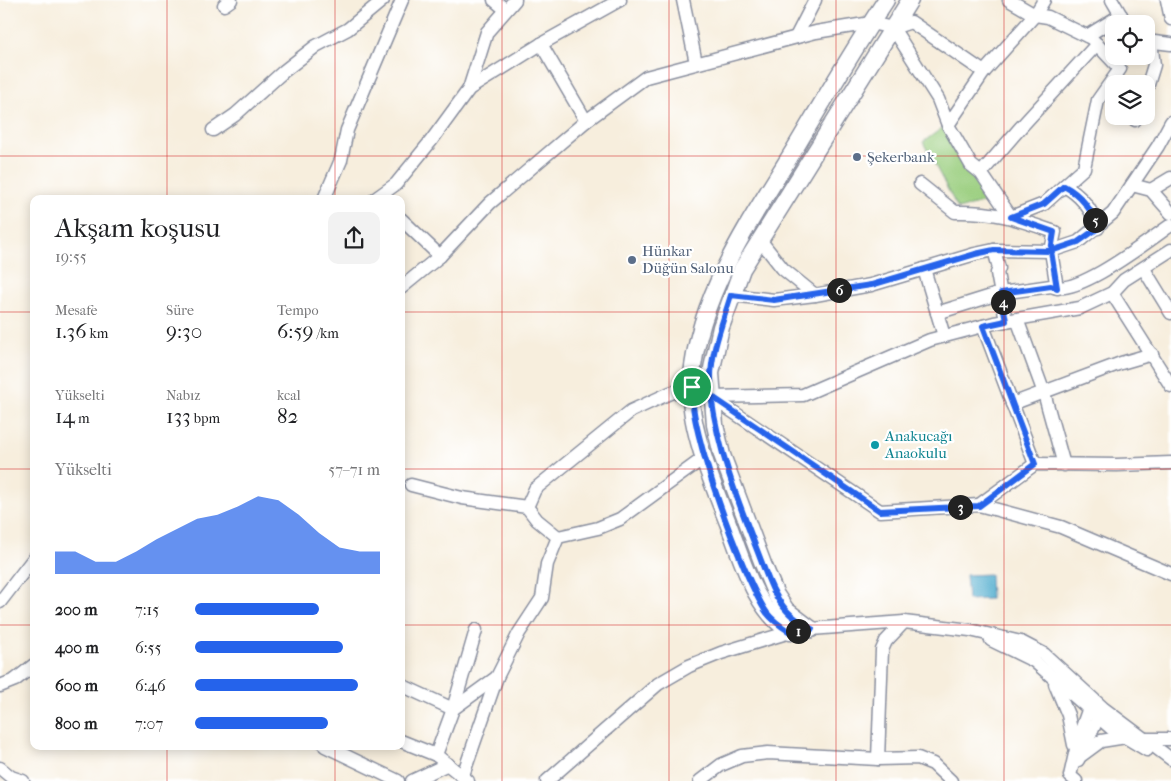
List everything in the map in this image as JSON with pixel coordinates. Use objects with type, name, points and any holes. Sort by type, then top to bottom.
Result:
[{"type":"main road","points":[[812,629],[790,632],[777,623],[767,613],[753,588],[705,457],[695,421],[692,387],[694,355],[717,284],[740,238],[886,0]]},
{"type":"main road","points":[[812,629],[786,610],[776,595],[762,564],[722,455],[715,425],[711,373],[731,295],[742,269],[910,0]]},
{"type":"street","points":[[213,130],[236,115],[284,71],[316,46],[348,29],[384,0]]},
{"type":"street","points":[[326,195],[341,160],[347,130],[402,0]]},
{"type":"street","points":[[494,0],[506,10]]},
{"type":"street","points":[[382,195],[396,184],[431,141],[468,89],[487,32],[515,0]]},
{"type":"street","points":[[468,89],[541,44],[620,0]]},
{"type":"street","points":[[683,0],[696,63]]},
{"type":"street","points":[[796,37],[815,0]]},
{"type":"street","points":[[1009,0],[1035,15],[1048,17],[1086,36],[1097,44],[1120,69],[1098,100],[1084,168],[1044,204],[1011,217]]},
{"type":"street","points":[[948,124],[984,72],[1035,15],[1044,0]]},
{"type":"street","points":[[1112,0],[1121,15]]},
{"type":"street","points":[[1167,0],[1171,19]]},
{"type":"street","points":[[405,285],[440,256],[490,203],[586,121],[646,77],[796,37],[871,22],[892,28],[911,22],[984,72]]},
{"type":"street","points":[[1086,36],[1105,27]]},
{"type":"street","points":[[892,28],[938,99],[948,124],[971,165],[982,174],[1011,217]]},
{"type":"street","points":[[1155,43],[1171,44]]},
{"type":"street","points":[[541,44],[586,121]]},
{"type":"street","points":[[982,174],[1021,127],[1097,44]]},
{"type":"street","points":[[731,295],[774,300],[814,295],[871,285],[924,268],[994,250],[1051,251],[1078,242],[1098,228],[1113,213],[1158,146],[1171,122]]},
{"type":"street","points":[[1151,190],[1171,178]]},
{"type":"street","points":[[920,184],[956,212],[984,211],[1011,217],[1054,232],[1051,251],[1057,288]]},
{"type":"street","points":[[1132,185],[1151,190],[1171,213]]},
{"type":"street","points":[[1064,186],[1074,192],[1094,214],[1098,228]]},
{"type":"street","points":[[405,223],[440,256]]},
{"type":"street","points":[[938,313],[1001,293],[1051,286],[1057,288],[1078,283],[1098,273],[1171,225]]},
{"type":"street","points":[[760,240],[782,269],[814,295]]},
{"type":"street","points":[[994,250],[999,268],[996,273],[1001,293],[1044,393],[1064,465]]},
{"type":"street","points":[[527,507],[535,489],[631,411],[670,393],[692,387],[803,395],[930,340],[983,326],[1080,308],[1112,293],[1124,280],[1170,253]]},
{"type":"street","points":[[924,268],[944,336]]},
{"type":"street","points":[[1144,269],[1171,313]]},
{"type":"street","points":[[1112,293],[1171,386]]},
{"type":"street","points":[[983,326],[1035,464]]},
{"type":"street","points":[[1012,404],[1122,363],[1152,354]]},
{"type":"street","points":[[711,389],[880,511],[979,506],[1061,527],[1171,574]]},
{"type":"street","points":[[558,537],[598,528],[620,518],[705,457]]},
{"type":"street","points":[[979,506],[1035,464],[1171,463]]},
{"type":"street","points":[[410,485],[462,498],[527,507],[537,520],[558,537]]},
{"type":"street","points":[[405,743],[436,755],[465,778],[497,677],[520,633],[542,598],[547,564],[558,537]]},
{"type":"street","points":[[0,602],[30,563]]},
{"type":"street","points":[[878,759],[882,650],[886,640],[904,622]]},
{"type":"street","points":[[812,629],[904,622],[970,630],[1021,642],[1044,654],[1090,703],[1126,737],[1171,760]]},
{"type":"street","points":[[436,755],[453,709],[476,630]]},
{"type":"street","points":[[970,630],[1034,661],[1050,675],[1090,703]]},
{"type":"street","points":[[547,781],[658,684],[689,666],[721,653],[790,632]]},
{"type":"street","points":[[0,686],[15,680],[30,668]]},
{"type":"street","points":[[1050,675],[1068,715],[1077,756]]},
{"type":"street","points":[[453,709],[497,677]]},
{"type":"street","points":[[405,687],[453,709]]},
{"type":"street","points":[[1072,779],[1090,703]]},
{"type":"street","points":[[1077,756],[1101,713]]},
{"type":"street","points":[[1101,713],[1144,739],[1171,760]]},
{"type":"street","points":[[1077,756],[1101,741],[1126,737]]},
{"type":"street","points":[[1144,739],[1171,739]]},
{"type":"street","points":[[334,750],[398,781]]},
{"type":"street","points":[[700,781],[721,765],[742,756],[768,753],[878,759],[918,758],[934,764],[951,781]]},
{"type":"street","points":[[412,781],[448,764]]},
{"type":"street","points":[[0,768],[12,777],[23,781]]},
{"type":"green space","points":[[945,126],[990,201],[958,209],[923,142]]},
{"type":"water","points":[[990,574],[991,599],[968,600],[966,575]]},
{"type":"place","name":"Şekerbank","points":[[857,157]]},
{"type":"place","name":"Hünkar Düğün Salonu","points":[[632,260]]},
{"type":"place","name":"Anakucağı Anaokulu","points":[[875,445]]},
{"type":"route","points":[[692,387],[691,394],[695,421],[705,457],[753,588],[767,613],[777,623],[790,632],[812,629],[797,620],[786,610],[776,595],[762,564],[722,455],[711,396],[880,511],[979,506],[1035,464],[983,326],[1006,321],[1001,293],[1051,286],[1057,288],[1051,251],[1054,232],[1011,217],[1044,204],[1064,186],[1074,192],[1094,214],[1098,228],[1078,242],[1051,251],[994,250],[934,264],[871,285],[814,295],[774,300],[731,295],[711,373],[711,382],[692,387]]}]
